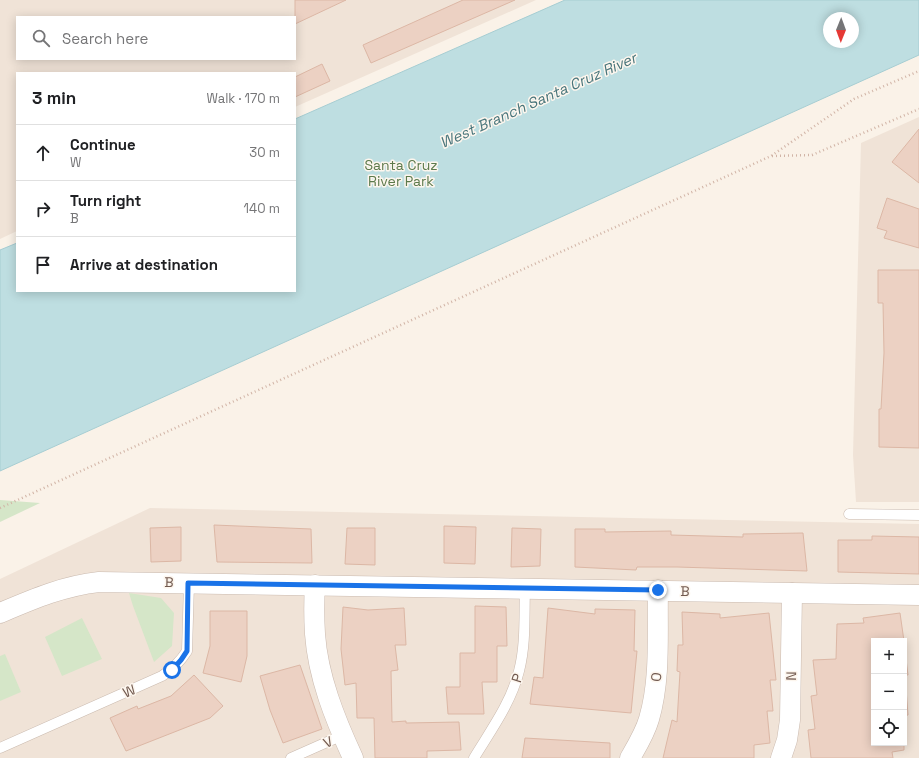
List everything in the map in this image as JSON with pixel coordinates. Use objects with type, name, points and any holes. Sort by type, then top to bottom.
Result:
[{"type":"street","name":"B","points":[[0,613],[43,594],[81,584],[99,582],[919,595]]},
{"type":"street","points":[[315,585],[315,635],[321,672],[342,735],[353,758]]},
{"type":"street","name":"O","points":[[630,758],[649,721],[654,699],[657,676],[658,590]]},
{"type":"street","name":"N","points":[[781,758],[787,740],[790,720],[792,593]]},
{"type":"lane","points":[[849,514],[919,515]]},
{"type":"lane","name":"W","points":[[0,748],[162,676],[172,670],[187,651],[188,583]]},
{"type":"lane","name":"P","points":[[474,758],[505,706],[519,672],[524,639],[525,588]]},
{"type":"lane","name":"V","points":[[291,758],[342,735]]},
{"type":"path","points":[[0,508],[771,156],[854,99],[919,71]]},
{"type":"path","points":[[771,156],[812,155],[919,109]]},
{"type":"shaded area","points":[[0,0],[536,0],[296,107],[296,72],[16,72],[16,231],[0,239]]},
{"type":"shaded area","points":[[919,117],[919,502],[856,502],[853,455],[861,143]]},
{"type":"shaded area","points":[[150,508],[919,524],[919,758],[0,758],[0,579]]},
{"type":"green space","points":[[0,500],[40,503],[0,522]]},
{"type":"green space","points":[[129,593],[161,598],[174,613],[172,646],[154,662],[133,606]]},
{"type":"green space","points":[[82,618],[102,659],[62,676],[45,637]]},
{"type":"green space","points":[[5,654],[21,692],[0,701],[0,656]]},
{"type":"water","name":"West Branch Santa Cruz River","points":[[565,0],[919,0],[919,55],[0,471],[0,250],[16,243],[16,292],[296,292],[296,119]]},
{"type":"building","points":[[295,0],[346,0],[296,24]]},
{"type":"building","points":[[463,0],[515,0],[371,63],[363,45]]},
{"type":"building","points":[[322,64],[330,81],[296,97],[296,77]]},
{"type":"building","points":[[919,129],[919,183],[892,162]]},
{"type":"building","points":[[887,198],[919,209],[919,248],[884,238],[887,231],[877,228]]},
{"type":"building","points":[[878,270],[919,270],[919,448],[879,447],[879,409],[881,409],[884,353],[883,303],[878,303]]},
{"type":"building","points":[[214,525],[311,529],[312,563],[217,562]]},
{"type":"building","points":[[444,526],[476,527],[475,564],[444,563]]},
{"type":"building","points":[[181,527],[181,561],[151,562],[150,528]]},
{"type":"building","points":[[347,528],[375,528],[375,565],[345,564]]},
{"type":"building","points":[[512,528],[541,529],[540,566],[511,567]]},
{"type":"building","points":[[575,529],[605,529],[605,532],[671,531],[671,535],[743,537],[743,534],[803,533],[807,571],[677,567],[637,567],[636,570],[575,567]]},
{"type":"building","points":[[872,536],[919,537],[919,574],[838,572],[838,540],[872,540]]},
{"type":"building","points":[[475,606],[506,607],[507,646],[497,646],[497,682],[482,682],[484,714],[448,714],[446,687],[460,687],[460,653],[475,653]]},
{"type":"building","points":[[343,607],[368,610],[404,608],[406,645],[395,645],[398,670],[391,671],[392,722],[459,722],[461,750],[427,751],[427,758],[375,758],[374,718],[357,718],[356,683],[345,685],[341,649]]},
{"type":"building","points":[[548,608],[595,614],[595,609],[635,610],[634,651],[637,651],[631,713],[530,704],[534,677],[543,678]]},
{"type":"building","points":[[210,611],[247,611],[247,656],[241,682],[203,673],[210,646]]},
{"type":"building","points":[[682,612],[720,614],[720,618],[769,613],[776,680],[770,680],[773,711],[767,711],[770,743],[754,745],[754,758],[663,758],[672,720],[677,722],[680,672],[677,671],[678,645],[683,645]]},
{"type":"building","points":[[900,613],[904,638],[871,638],[871,746],[904,746],[904,750],[892,752],[893,758],[811,758],[808,730],[815,729],[811,696],[817,695],[813,660],[836,659],[837,624],[864,623],[863,618]]},
{"type":"building","points":[[300,665],[322,729],[283,743],[270,710],[260,676]]},
{"type":"building","points":[[194,675],[223,706],[210,718],[126,751],[110,718],[137,706],[138,709],[171,696]]},
{"type":"building","points":[[525,738],[610,743],[610,758],[522,758]]},
{"type":"route","points":[[172,670],[187,651],[188,583],[658,590]]},
{"type":"park label","name":"Santa Cruz River Park","points":[[401,174]]}]
